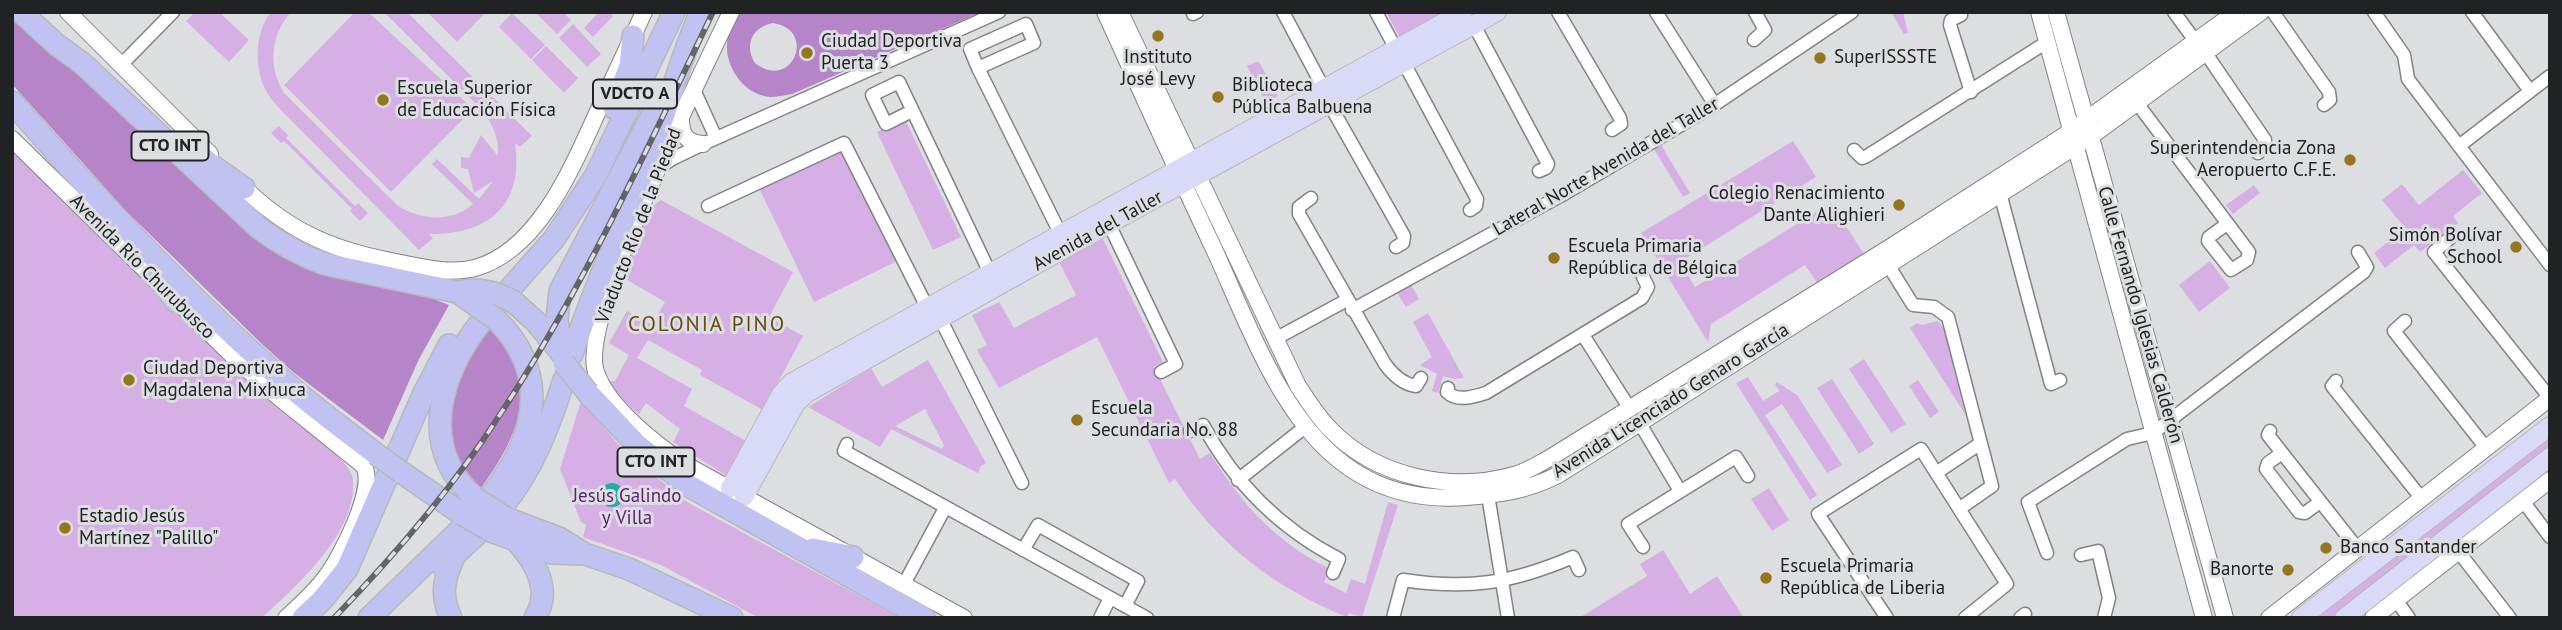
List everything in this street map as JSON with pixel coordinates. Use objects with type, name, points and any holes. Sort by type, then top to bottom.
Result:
[{"type":"highway","name":"CTO INT","points":[[21,12],[57,45],[82,63],[259,228],[290,250],[346,269],[457,292],[496,306],[554,359],[565,362],[588,393],[624,433],[672,475],[699,493],[924,618]]},
{"type":"highway","points":[[42,12],[82,63]]},
{"type":"highway","name":"VDCTO A","points":[[596,175],[674,12]]},
{"type":"highway","name":"Viaducto Río de la Piedad","points":[[387,618],[454,556],[483,516],[515,492],[535,457],[565,362],[624,221],[658,133],[687,42],[701,12]]},
{"type":"highway","points":[[633,36],[630,66],[593,156],[596,175],[554,239],[465,343],[450,372],[442,400],[442,439],[452,469],[483,516],[559,538],[585,554],[670,587],[732,618]]},
{"type":"highway","points":[[565,362],[557,319],[560,291],[639,142],[687,42]]},
{"type":"highway","points":[[12,102],[145,249],[284,381],[386,466],[483,516],[517,542],[531,557],[540,574],[542,601],[535,618]]},
{"type":"highway","points":[[133,110],[164,123],[211,164],[244,188]]},
{"type":"highway","points":[[624,221],[657,169]]},
{"type":"highway","points":[[145,249],[154,271],[175,301]]},
{"type":"highway","points":[[303,618],[331,591],[347,569],[386,466],[444,353],[496,306]]},
{"type":"highway","points":[[369,618],[483,516],[514,464],[528,427],[531,386],[523,357],[496,306]]},
{"type":"highway","points":[[517,542],[552,553],[585,554]]},
{"type":"highway","points":[[791,545],[853,557]]},
{"type":"highway","points":[[452,618],[444,592],[446,573],[454,556]]},
{"type":"main road","name":"Avenida del Taller","points":[[737,492],[801,397],[990,273],[1031,259],[1060,233],[1187,172],[1469,19],[1497,12]]},
{"type":"main road","name":"Avenida del Taller","points":[[934,310],[1031,259],[1110,223],[1187,172]]},
{"type":"main road","points":[[2301,618],[2550,426]]},
{"type":"main road","points":[[2344,618],[2550,457]]},
{"type":"street","name":"CTO INT","points":[[68,12],[244,188],[278,218],[302,232],[357,255],[453,271],[486,264],[506,252],[535,225],[552,204],[571,170],[633,36]]},
{"type":"street","points":[[121,65],[173,12]]},
{"type":"street","points":[[633,36],[644,12]]},
{"type":"street","name":"Viaducto Río de la Piedad","points":[[731,12],[657,169],[602,314],[593,347],[594,366],[601,385],[611,398],[649,436],[688,466],[737,492]]},
{"type":"street","points":[[657,169],[710,141],[999,12]]},
{"type":"street","name":"Avenida Licenciado Genaro García","points":[[1105,12],[1298,386],[1318,416],[1348,446],[1367,458],[1400,473],[1441,482],[1466,482],[1515,475],[1634,415],[2073,139],[2090,137],[2137,103],[2236,12]]},
{"type":"street","name":"Avenida Licenciado Genaro García","points":[[1121,12],[1282,393],[1305,428],[1331,454],[1350,468],[1394,489],[1434,497],[1514,492],[1558,475],[1634,415]]},
{"type":"street","points":[[1283,12],[1405,236],[1403,243],[1396,247]]},
{"type":"street","points":[[1376,12],[1477,200],[1476,206],[1470,210]]},
{"type":"street","points":[[1558,12],[1622,121],[1612,130]]},
{"type":"street","points":[[1656,12],[1715,105]]},
{"type":"street","points":[[1754,40],[1765,30],[1755,12]]},
{"type":"street","name":"Lateral Norte Avenida del Taller","points":[[1275,339],[1349,305],[1562,195],[1715,105],[1852,12]]},
{"type":"street","name":"Calle Fernando Iglesias Calderón","points":[[2039,12],[2204,618]]},
{"type":"street","name":"Calle Fernando Iglesias Calderón","points":[[2056,12],[2225,618]]},
{"type":"street","points":[[2174,12],[2265,140],[2265,147],[2258,153]]},
{"type":"street","name":"Avenida Licenciado Genaro García","points":[[1935,226],[2000,193],[2073,139],[2085,120],[2261,12]]},
{"type":"street","points":[[2273,12],[2329,93],[2330,100],[2324,105]]},
{"type":"street","points":[[2374,12],[2404,55],[2408,79],[2550,265]]},
{"type":"street","points":[[2472,12],[2530,91]]},
{"type":"street","points":[[1961,15],[1951,20],[1950,25],[1971,92]]},
{"type":"street","points":[[1469,19],[1548,164],[1539,171]]},
{"type":"street","points":[[978,68],[1034,43],[1026,24],[970,49],[978,68],[1060,233]]},
{"type":"street","points":[[1854,150],[1862,158],[1867,156],[2047,42]]},
{"type":"street","points":[[2459,146],[2550,76]]},
{"type":"street","points":[[694,90],[710,141]]},
{"type":"street","points":[[2137,103],[2227,224]]},
{"type":"street","points":[[12,111],[38,131]]},
{"type":"street","points":[[912,111],[990,273]]},
{"type":"street","points":[[681,119],[686,138],[694,143],[710,141]]},
{"type":"street","name":"Avenida Río Churubusco","points":[[12,139],[175,301],[271,391],[360,461],[386,466]]},
{"type":"street","points":[[708,206],[844,142],[1022,483]]},
{"type":"street","points":[[2000,193],[2051,384],[2060,380]]},
{"type":"street","points":[[1311,198],[1299,207],[1299,214],[1349,305],[1390,372],[1402,382],[1413,386],[1419,384],[1421,378]]},
{"type":"street","points":[[1110,223],[1176,364],[1161,372]]},
{"type":"street","points":[[2269,618],[2550,398],[2434,252],[2450,239]]},
{"type":"street","points":[[2047,553],[2028,502],[2127,439],[2153,433],[2169,421],[2364,272],[2367,267],[2358,252]]},
{"type":"street","points":[[1884,258],[1913,305],[1934,307],[1948,317],[1992,486],[1959,509]]},
{"type":"street","points":[[1448,388],[1449,395],[1461,398],[1486,393],[1645,295],[1648,287],[1643,277]]},
{"type":"street","points":[[2404,321],[2394,331],[2486,448]]},
{"type":"street","points":[[1583,335],[1680,491]]},
{"type":"street","points":[[2336,381],[2332,386],[2422,499]]},
{"type":"street","points":[[1282,393],[1298,386]]},
{"type":"street","points":[[1191,431],[1203,425],[1238,480],[1259,503],[1289,530],[1339,559],[1333,573]]},
{"type":"street","points":[[1238,480],[1305,428]]},
{"type":"street","points":[[2270,431],[2268,435],[2357,548]]},
{"type":"street","points":[[1936,473],[1981,443]]},
{"type":"street","points":[[847,444],[844,451],[1147,618]]},
{"type":"street","points":[[1886,618],[1818,514],[1921,449],[2007,584],[1965,618]]},
{"type":"street","points":[[2282,453],[2268,463],[2266,469],[2299,512],[2305,513],[2320,502]]},
{"type":"street","points":[[1643,547],[1628,524],[1736,457],[1748,476]]},
{"type":"street","points":[[1548,459],[1558,475]]},
{"type":"street","points":[[286,618],[316,589],[339,556],[364,496],[386,466]]},
{"type":"street","points":[[1394,489],[1400,473]]},
{"type":"street","points":[[2373,618],[2550,480]]},
{"type":"street","name":"CTO INT","points":[[737,492],[964,618]]},
{"type":"street","points":[[1488,495],[1508,618]]},
{"type":"street","points":[[2523,501],[2550,537]]},
{"type":"street","points":[[904,584],[945,508]]},
{"type":"street","points":[[1023,550],[1038,525],[1138,581],[1125,606]]},
{"type":"street","points":[[2081,555],[2098,551],[2109,598],[2104,618]]},
{"type":"street","points":[[2458,551],[2510,618]]},
{"type":"street","points":[[1393,618],[1403,580],[1445,585],[1502,581],[1536,573],[1573,557],[1579,570]]},
{"type":"street","points":[[1100,618],[1110,598]]},
{"type":"street","points":[[2396,600],[2409,618]]},
{"type":"green space","points":[[195,12],[219,12],[249,40],[229,62],[186,21]]},
{"type":"green space","points":[[271,12],[291,12],[279,31],[274,51],[275,72],[284,93],[398,206],[426,217],[446,217],[473,204],[432,164],[437,159],[479,199],[493,181],[474,193],[468,169],[461,168],[461,157],[469,158],[481,135],[498,156],[496,136],[480,108],[384,12],[407,12],[532,136],[520,147],[515,143],[514,183],[508,199],[498,212],[469,229],[429,234],[433,238],[419,250],[268,94],[261,80],[258,49],[262,29]]},
{"type":"green space","points":[[355,12],[368,12],[473,109],[391,192],[284,85]]},
{"type":"green space","points":[[427,12],[486,12],[457,42]]},
{"type":"green space","points":[[535,12],[563,12],[571,20],[557,34]]},
{"type":"green space","points":[[599,12],[609,12],[613,16],[593,37],[584,28]]},
{"type":"green space","points":[[1386,12],[1460,12],[1405,47]]},
{"type":"green space","points":[[1891,12],[1903,12],[1908,33],[1904,34]]},
{"type":"green space","points":[[512,13],[545,45],[531,59],[499,27]]},
{"type":"green space","points":[[573,24],[601,54],[587,67],[559,38]]},
{"type":"green space","points":[[546,46],[578,78],[564,93],[532,60]]},
{"type":"green space","points":[[1259,62],[1278,96],[1270,100],[1263,98],[1247,66]]},
{"type":"green space","points":[[905,119],[961,237],[933,250],[877,132]]},
{"type":"green space","points":[[279,126],[288,135],[286,138],[355,206],[358,203],[368,213],[360,221],[350,211],[352,209],[284,141],[281,143],[271,133]]},
{"type":"green space","points":[[1793,141],[1816,177],[1680,262],[1695,287],[1831,203],[1866,257],[1820,287],[1805,265],[1711,324],[1708,342],[1641,233]]},
{"type":"green space","points":[[1661,145],[1690,193],[1683,197],[1654,149]]},
{"type":"green space","points":[[842,147],[899,260],[814,302],[759,188]]},
{"type":"green space","name":"Ciudad Deportiva Magdalena Mixhuca","points":[[12,151],[240,375],[334,452],[350,471],[353,479],[352,499],[336,538],[292,590],[262,618],[12,618]]},
{"type":"green space","points":[[2463,170],[2482,193],[2453,216],[2458,223],[2420,252],[2414,245],[2385,268],[2374,253],[2405,228],[2382,200],[2402,184],[2419,205]]},
{"type":"green space","points":[[2254,185],[2260,193],[2233,214],[2226,205]]},
{"type":"green space","points":[[661,200],[793,272],[769,317],[803,336],[763,410],[700,375],[702,370],[648,340],[637,358],[692,389],[684,406],[746,441],[727,476],[673,442],[680,429],[646,403],[639,414],[618,396],[608,382],[615,381],[629,355],[609,343],[627,311],[652,325],[665,302],[622,277],[650,208]]},
{"type":"green space","points":[[1103,239],[1163,362],[1154,367],[1200,459],[1210,453],[1234,489],[1261,520],[1293,547],[1330,569],[1324,582],[1346,593],[1351,579],[1365,584],[1388,502],[1398,505],[1362,617],[1349,613],[1347,617],[1272,578],[1229,544],[1192,503],[1175,479],[1169,483],[1097,337],[999,388],[977,350],[987,345],[972,315],[999,302],[1014,328],[1076,295],[1059,262]]},
{"type":"green space","points":[[2210,261],[2230,288],[2199,312],[2179,285]]},
{"type":"green space","points":[[1410,283],[1419,299],[1406,307],[1396,291]]},
{"type":"green space","points":[[1428,313],[1464,378],[1443,376],[1438,393],[1432,391],[1437,374],[1420,365],[1432,357],[1413,322]]},
{"type":"green space","points":[[1938,321],[1944,329],[1965,414],[1910,328],[1917,323],[1922,325]]},
{"type":"green space","points":[[1864,359],[1906,424],[1891,433],[1849,369]]},
{"type":"green space","points":[[928,360],[986,463],[978,473],[891,429],[880,447],[808,407],[871,368],[882,387]],"holes":[[[925,409],[944,445],[942,449],[895,426]]]},
{"type":"green space","points":[[1748,377],[1763,401],[1779,391],[1775,384],[1777,382],[1797,395],[1842,465],[1827,473],[1782,404],[1765,415],[1817,495],[1810,500],[1736,383]]},
{"type":"green space","points":[[1832,379],[1874,444],[1859,454],[1817,388]]},
{"type":"green space","points":[[1918,380],[1939,412],[1930,418],[1909,386]]},
{"type":"green space","name":"Jesús Galindo y Villa","points":[[581,401],[618,444],[685,501],[900,618],[759,618],[661,565],[583,537],[586,525],[581,522],[560,469]]},
{"type":"green space","points":[[2550,437],[2550,449],[2335,618],[2317,618]]},
{"type":"green space","points":[[1769,488],[1789,520],[1772,531],[1751,499]]},
{"type":"green space","points":[[1663,550],[1690,594],[1717,576],[1744,618],[1579,618],[1647,576],[1640,564]]},
{"type":"shaded area","points":[[12,12],[258,231],[449,305],[419,359],[383,440],[293,372],[263,345],[125,210],[12,84]]},
{"type":"shaded area","name":"Ciudad Deportiva Puerta 3","points":[[739,12],[981,12],[792,94],[770,97],[744,85],[729,61],[728,39]],"holes":[[[773,23],[787,28],[794,36],[797,46],[789,65],[780,70],[768,70],[755,63],[750,50],[755,33]]]},
{"type":"shaded area","points":[[492,326],[513,351],[519,370],[520,406],[516,424],[502,457],[481,488],[466,474],[452,443],[447,422],[461,365]]},
{"type":"shaded area","points":[[612,483],[620,487],[624,495],[620,503],[612,507],[604,503],[600,495],[604,487]]},
{"type":"railway","points":[[334,618],[442,496],[481,443],[530,368],[613,218],[713,12]]},
{"type":"place","name":"Instituto José Levy","points":[[1158,36]]},
{"type":"place","name":"Ciudad Deportiva Puerta 3","points":[[807,53]]},
{"type":"place","name":"SuperISSSTE","points":[[1820,58]]},
{"type":"place","name":"Biblioteca Pública Balbuena","points":[[1218,97]]},
{"type":"place","name":"Escuela Superior de Educación Física","points":[[383,100]]},
{"type":"place","name":"Superintendencia Zona Aeropuerto C.F.E.","points":[[2350,160]]},
{"type":"place","name":"Colegio Renacimiento Dante Alighieri","points":[[1899,205]]},
{"type":"place","name":"Simón Bolívar School","points":[[2516,247]]},
{"type":"place","name":"Escuela Primaria República de Bélgica","points":[[1554,258]]},
{"type":"place","name":"Ciudad Deportiva Magdalena Mixhuca","points":[[129,380]]},
{"type":"place","name":"Escuela Secundaria No. 88","points":[[1077,420]]},
{"type":"place","name":"Estadio Jesús Martínez \"Palillo\"","points":[[65,528]]},
{"type":"place","name":"Banco Santander","points":[[2326,548]]},
{"type":"place","name":"Banorte","points":[[2288,570]]},
{"type":"place","name":"Escuela Primaria República de Liberia","points":[[1766,578]]},
{"type":"district","name":"COLONIA PINO","points":[[707,325]]}]
